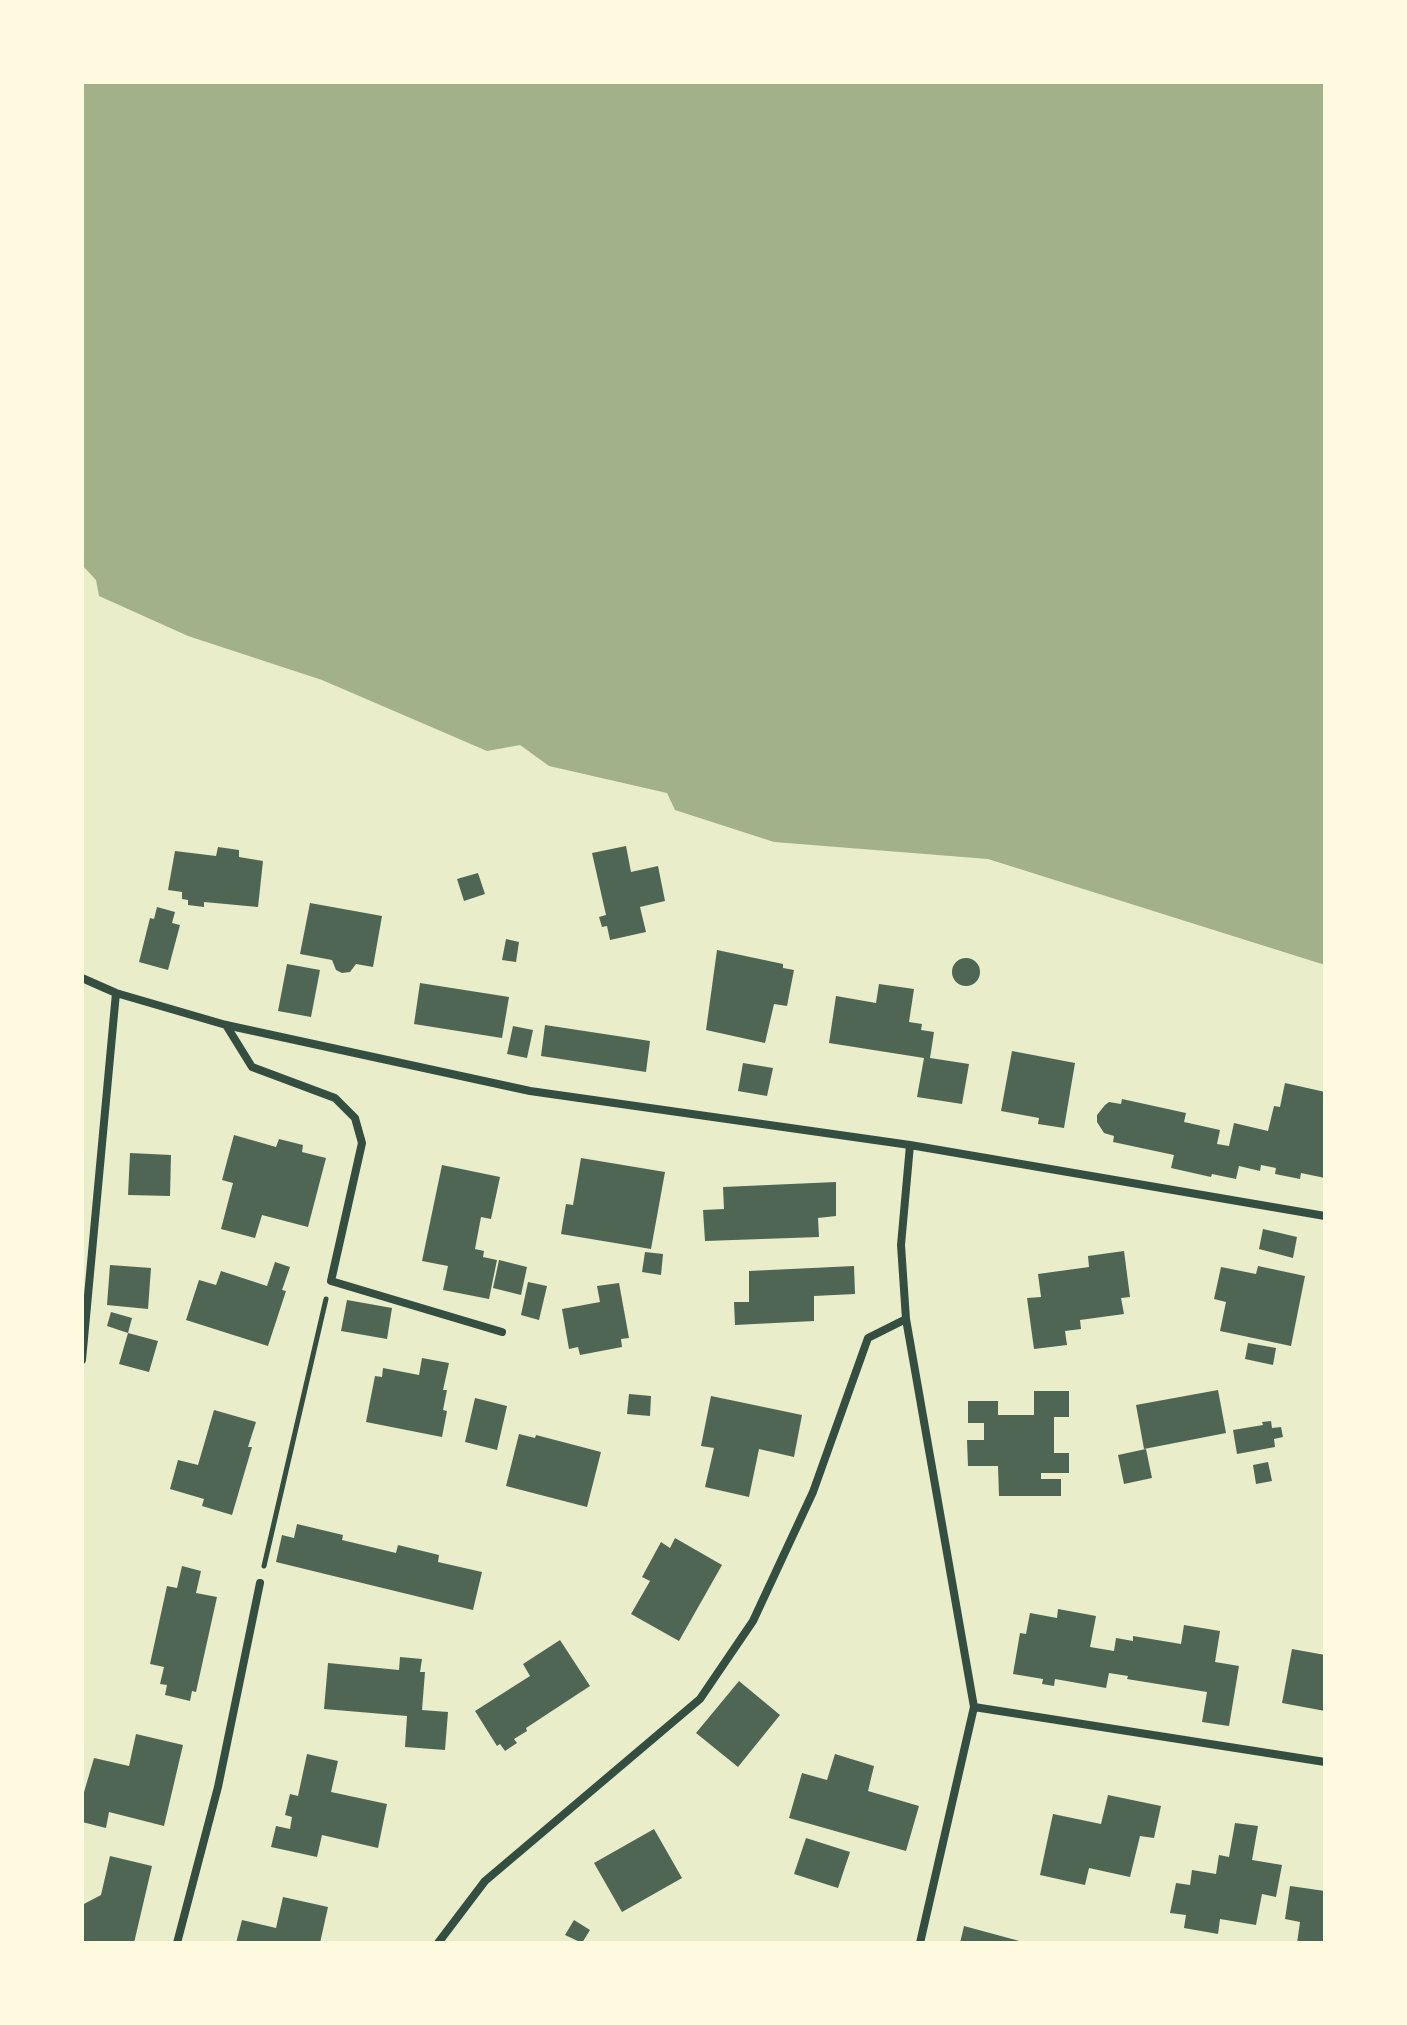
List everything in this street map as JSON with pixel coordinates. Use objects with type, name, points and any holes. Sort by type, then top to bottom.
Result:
[{"type":"street","points":[[82,978],[116,993],[226,1025],[530,1091],[910,1145],[1325,1216]]},
{"type":"street","points":[[82,1360],[116,993]]},
{"type":"street","points":[[226,1025],[252,1067],[335,1098],[355,1118],[362,1143],[331,1281],[502,1332]]},
{"type":"street","points":[[910,1145],[901,1245],[906,1319],[974,1707],[920,1943]]},
{"type":"street","points":[[438,1943],[485,1881],[700,1699],[753,1621],[813,1492],[868,1338],[906,1319]]},
{"type":"street","points":[[177,1943],[218,1787],[260,1583]]},
{"type":"street","points":[[974,1707],[1325,1762]]},
{"type":"path","points":[[260,1583],[331,1281]]},
{"type":"shaded area","points":[[82,82],[1325,82],[1325,965],[988,859],[774,842],[675,810],[667,793],[549,766],[520,745],[487,751],[322,680],[188,636],[99,596],[96,580],[82,565]]},
{"type":"building","points":[[626,846],[631,872],[658,866],[665,901],[640,907],[646,932],[610,940],[607,926],[602,927],[599,917],[606,915],[592,853]]},
{"type":"building","points":[[218,847],[239,850],[239,857],[263,861],[258,907],[204,902],[204,907],[188,905],[188,900],[182,899],[182,892],[168,890],[175,851],[216,856]]},
{"type":"building","points":[[478,873],[485,894],[464,901],[457,879]]},
{"type":"building","points":[[310,903],[382,916],[373,967],[356,964],[350,972],[342,973],[336,970],[332,960],[300,954]]},
{"type":"building","points":[[157,907],[175,912],[172,923],[180,925],[168,970],[139,962],[150,918],[154,919]]},
{"type":"building","points":[[506,939],[519,942],[516,962],[502,960]]},
{"type":"building","points":[[717,950],[783,964],[783,968],[794,970],[787,1006],[774,1004],[765,1043],[706,1030]]},
{"type":"building","points":[[966,958],[976,962],[980,972],[976,982],[966,986],[956,982],[952,972],[956,962]]},
{"type":"building","points":[[287,964],[320,970],[311,1017],[278,1011]]},
{"type":"building","points":[[420,983],[509,997],[502,1038],[414,1024]]},
{"type":"building","points":[[879,984],[914,989],[909,1022],[922,1024],[921,1030],[934,1032],[930,1058],[969,1064],[962,1104],[917,1097],[924,1058],[829,1043],[836,996],[876,1003]]},
{"type":"building","points":[[545,1025],[650,1041],[646,1072],[541,1056]]},
{"type":"building","points":[[513,1026],[533,1030],[527,1058],[507,1054]]},
{"type":"building","points":[[1012,1051],[1075,1063],[1064,1128],[1038,1124],[1039,1118],[1001,1111]]},
{"type":"building","points":[[743,1063],[773,1068],[767,1096],[738,1091]]},
{"type":"building","points":[[1285,1083],[1325,1092],[1325,1178],[1301,1173],[1300,1179],[1275,1174],[1276,1168],[1261,1165],[1260,1171],[1239,1166],[1236,1179],[1171,1168],[1174,1155],[1113,1142],[1114,1136],[1104,1133],[1097,1122],[1097,1115],[1105,1105],[1109,1102],[1121,1104],[1122,1099],[1186,1113],[1184,1122],[1220,1130],[1217,1144],[1229,1146],[1234,1123],[1268,1131],[1274,1106],[1280,1107]]},
{"type":"building","points":[[234,1135],[276,1147],[279,1139],[303,1145],[302,1152],[326,1158],[308,1227],[262,1215],[255,1238],[221,1229],[233,1183],[222,1180]]},
{"type":"building","points":[[130,1153],[171,1155],[170,1196],[128,1195]]},
{"type":"building","points":[[581,1158],[665,1172],[651,1249],[561,1234],[566,1204],[573,1205]]},
{"type":"building","points":[[442,1165],[500,1177],[491,1219],[481,1217],[475,1249],[484,1251],[483,1257],[497,1260],[489,1299],[443,1290],[448,1266],[422,1261]]},
{"type":"building","points":[[836,1182],[836,1216],[818,1218],[819,1237],[705,1241],[703,1210],[724,1209],[723,1187]]},
{"type":"building","points":[[1263,1229],[1297,1237],[1293,1258],[1259,1249]]},
{"type":"building","points":[[1124,1251],[1130,1297],[1121,1298],[1124,1314],[1080,1320],[1081,1329],[1065,1331],[1067,1345],[1034,1349],[1027,1298],[1041,1297],[1038,1274],[1089,1267],[1088,1256]]},
{"type":"building","points":[[645,1252],[663,1254],[661,1275],[642,1272]]},
{"type":"building","points":[[499,1260],[527,1267],[521,1295],[493,1288]]},
{"type":"building","points":[[275,1262],[290,1267],[282,1290],[286,1291],[268,1346],[186,1320],[199,1280],[216,1285],[221,1271],[267,1286]]},
{"type":"building","points":[[110,1265],[151,1268],[148,1309],[107,1305]]},
{"type":"building","points":[[854,1266],[855,1294],[814,1296],[814,1321],[735,1325],[734,1302],[749,1302],[749,1271]]},
{"type":"building","points":[[1258,1266],[1305,1276],[1291,1346],[1220,1331],[1226,1302],[1214,1299],[1221,1267],[1256,1274]]},
{"type":"building","points":[[528,1282],[547,1286],[539,1320],[521,1315]]},
{"type":"building","points":[[619,1283],[629,1338],[621,1339],[622,1347],[580,1355],[578,1347],[569,1349],[562,1309],[600,1302],[597,1286]]},
{"type":"building","points":[[347,1300],[392,1308],[387,1339],[341,1331]]},
{"type":"building","points":[[111,1312],[132,1318],[128,1333],[107,1326]]},
{"type":"building","points":[[128,1333],[158,1341],[149,1372],[119,1364]]},
{"type":"building","points":[[1248,1343],[1276,1348],[1273,1365],[1245,1359]]},
{"type":"building","points":[[422,1358],[449,1363],[443,1390],[447,1390],[443,1410],[447,1411],[442,1437],[366,1422],[375,1376],[382,1377],[383,1368],[419,1375]]},
{"type":"building","points":[[1218,1390],[1226,1433],[1144,1449],[1136,1405]]},
{"type":"building","points":[[1034,1391],[1069,1391],[1069,1417],[1054,1417],[1054,1453],[1069,1453],[1069,1473],[1041,1473],[1041,1479],[1061,1479],[1061,1496],[999,1496],[998,1466],[968,1466],[967,1440],[984,1440],[984,1423],[968,1423],[968,1401],[998,1401],[998,1415],[1034,1415]]},
{"type":"building","points":[[629,1394],[651,1396],[650,1416],[627,1414]]},
{"type":"building","points":[[711,1396],[802,1415],[794,1457],[759,1449],[749,1497],[705,1487],[714,1448],[701,1446]]},
{"type":"building","points":[[475,1398],[507,1406],[497,1450],[465,1442]]},
{"type":"building","points":[[214,1410],[256,1422],[232,1515],[202,1506],[204,1499],[170,1489],[178,1460],[198,1465]]},
{"type":"building","points":[[1271,1421],[1272,1428],[1281,1427],[1283,1437],[1274,1439],[1275,1447],[1237,1454],[1233,1430]]},
{"type":"building","points":[[519,1434],[535,1438],[536,1435],[601,1452],[587,1507],[506,1486]]},
{"type":"building","points":[[1146,1449],[1152,1478],[1124,1484],[1118,1455]]},
{"type":"building","points":[[1268,1462],[1272,1481],[1256,1484],[1253,1465]]},
{"type":"building","points":[[297,1524],[343,1535],[342,1540],[396,1553],[398,1545],[439,1555],[438,1562],[482,1572],[473,1610],[276,1562],[282,1535],[294,1538]]},
{"type":"building","points":[[675,1538],[722,1565],[679,1641],[631,1614],[650,1581],[642,1577],[661,1542],[670,1548]]},
{"type":"building","points":[[182,1566],[201,1571],[196,1593],[217,1597],[196,1692],[192,1691],[190,1701],[165,1695],[167,1685],[160,1684],[164,1667],[150,1664],[167,1586],[177,1588]]},
{"type":"building","points":[[1058,1609],[1096,1616],[1090,1647],[1114,1651],[1116,1638],[1133,1641],[1133,1636],[1181,1644],[1184,1625],[1220,1631],[1215,1662],[1239,1666],[1229,1726],[1202,1722],[1207,1692],[1127,1679],[1128,1676],[1109,1673],[1106,1688],[1055,1679],[1054,1686],[1042,1684],[1043,1679],[1013,1674],[1020,1633],[1026,1634],[1030,1613],[1057,1618]]},
{"type":"building","points":[[560,1640],[590,1686],[526,1728],[527,1731],[514,1739],[517,1743],[505,1751],[500,1744],[497,1746],[475,1711],[530,1676],[523,1664]]},
{"type":"building","points":[[1292,1649],[1325,1655],[1325,1711],[1282,1703]]},
{"type":"building","points":[[400,1657],[422,1659],[420,1672],[425,1672],[422,1710],[448,1712],[445,1750],[405,1747],[407,1716],[324,1709],[328,1663],[399,1670]]},
{"type":"building","points":[[739,1681],[780,1715],[738,1767],[696,1733]]},
{"type":"building","points":[[136,1734],[183,1745],[164,1826],[109,1812],[106,1828],[82,1822],[82,1799],[94,1758],[129,1766]]},
{"type":"building","points":[[307,1754],[338,1761],[331,1792],[387,1804],[378,1848],[322,1835],[317,1857],[271,1847],[276,1826],[290,1829],[292,1817],[285,1815],[290,1794],[298,1796]]},
{"type":"building","points":[[835,1754],[874,1766],[868,1791],[919,1806],[906,1851],[789,1818],[802,1773],[827,1780]]},
{"type":"building","points":[[1108,1795],[1161,1806],[1154,1838],[1140,1836],[1130,1877],[1089,1868],[1085,1885],[1040,1875],[1053,1814],[1101,1824]]},
{"type":"building","points":[[1235,1823],[1258,1826],[1252,1860],[1282,1865],[1276,1897],[1262,1894],[1256,1925],[1220,1919],[1218,1934],[1184,1928],[1186,1915],[1170,1913],[1176,1883],[1190,1885],[1192,1870],[1216,1874],[1219,1855],[1229,1857]]},
{"type":"building","points":[[654,1829],[682,1878],[622,1912],[594,1863]]},
{"type":"building","points":[[806,1838],[850,1852],[838,1888],[794,1874]]},
{"type":"building","points":[[110,1856],[152,1866],[134,1943],[82,1943],[82,1905],[101,1895]]},
{"type":"building","points":[[1290,1886],[1325,1891],[1325,1943],[1297,1943],[1300,1922],[1285,1919]]},
{"type":"building","points":[[283,1897],[328,1907],[320,1943],[236,1943],[242,1920],[276,1928]]},
{"type":"building","points":[[574,1920],[590,1930],[582,1943],[565,1935]]},
{"type":"building","points":[[964,1926],[1023,1942],[960,1943]]}]
